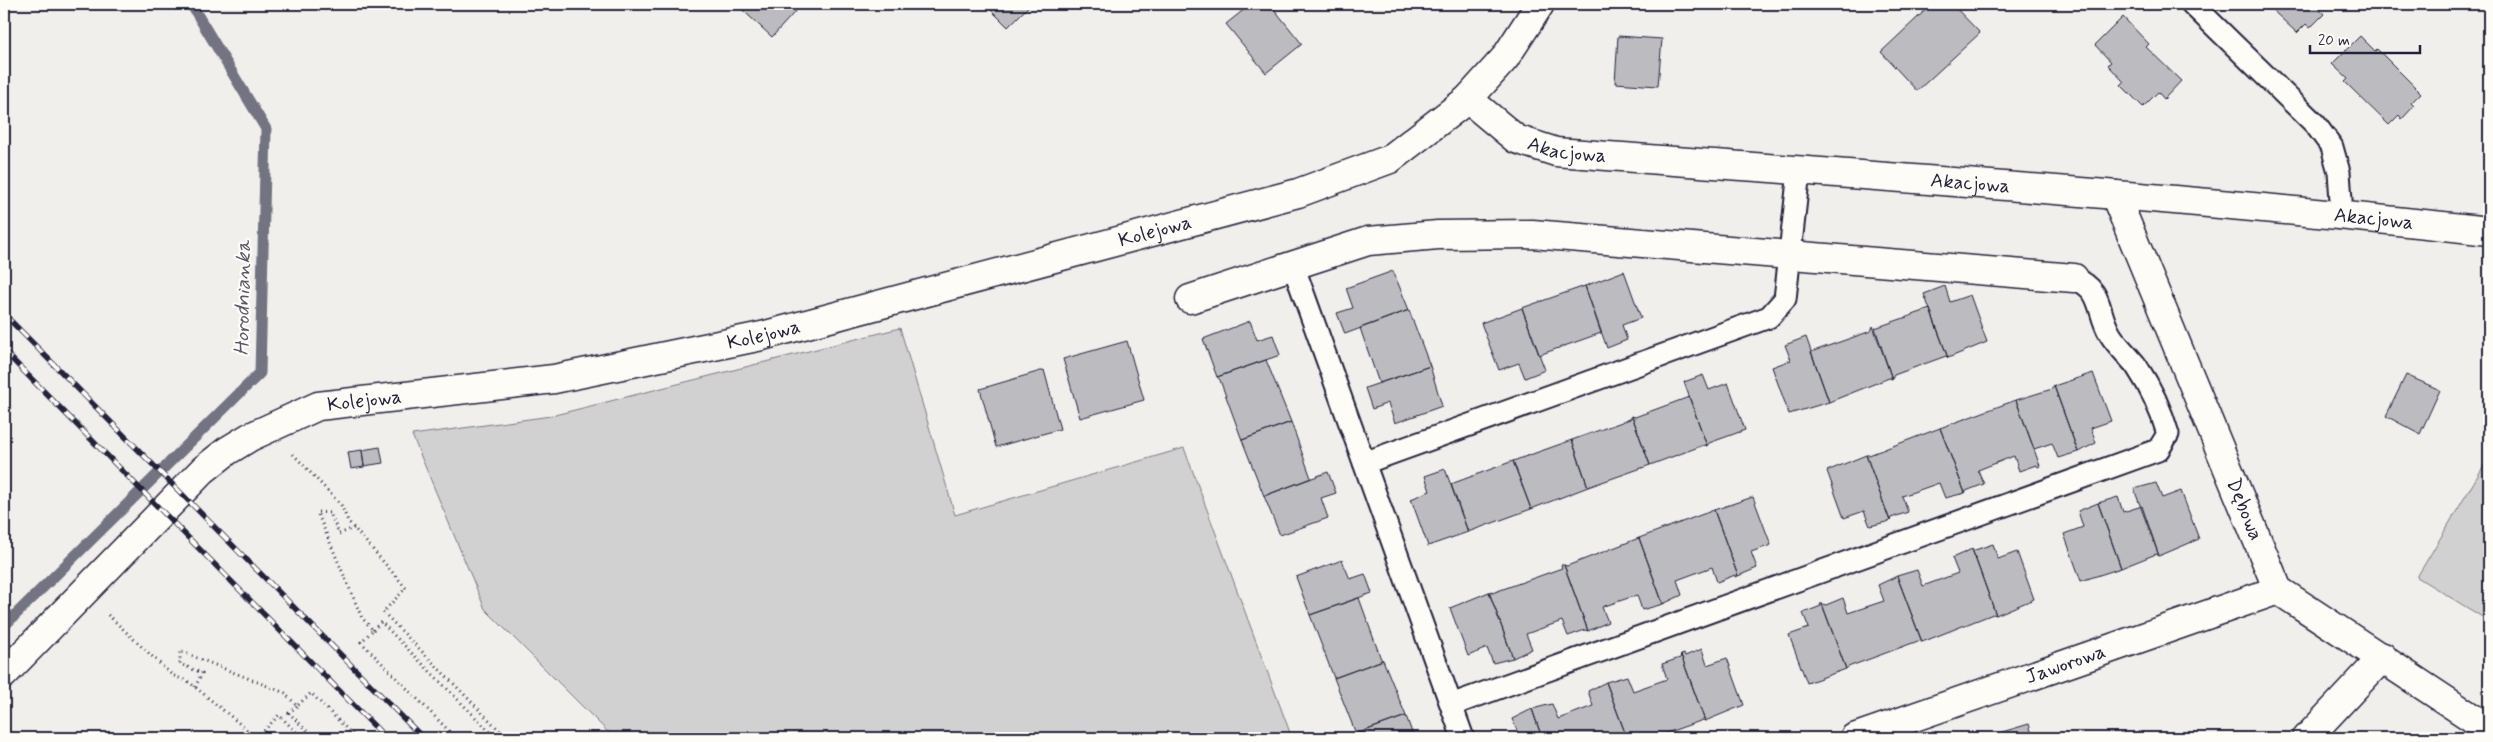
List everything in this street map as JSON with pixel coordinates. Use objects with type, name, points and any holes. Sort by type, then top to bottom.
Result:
[{"type":"street","name":"Kolejowa","points":[[4,674],[203,470],[227,451],[268,428],[318,406],[554,379],[762,336],[1298,193],[1390,160],[1468,98],[1505,58],[1540,4]]},
{"type":"street","name":"Akacjowa","points":[[1468,98],[1516,139],[1556,152],[2342,214],[2489,231]]},
{"type":"street","name":"Dębowa","points":[[2115,195],[2278,590]]},
{"type":"street","points":[[1190,299],[1368,241],[1438,235],[1532,234],[2074,278]]},
{"type":"street","points":[[2278,590],[2383,657],[2489,729]]},
{"type":"street","name":"Jaworowa","points":[[1854,738],[2278,590]]},
{"type":"street","points":[[2307,738],[2383,657]]},
{"type":"lane","points":[[2192,4],[2315,124],[2332,148],[2339,172],[2342,214]]},
{"type":"lane","points":[[1364,463],[1769,317],[1785,299],[1799,171]]},
{"type":"lane","points":[[1293,265],[1463,738]]},
{"type":"lane","points":[[1451,705],[2158,450],[2168,434],[2161,409],[2137,367],[2110,334],[2092,290],[2088,284],[2074,278]]},
{"type":"path","points":[[268,428],[341,505],[348,521],[406,588],[383,612],[508,738]]},
{"type":"path","points":[[354,528],[339,534],[330,513],[317,512],[362,618],[373,630]]},
{"type":"path","points":[[84,592],[172,675],[189,682],[257,738],[279,715],[302,738]]},
{"type":"path","points":[[456,738],[361,642],[381,622],[496,738]]},
{"type":"path","points":[[195,687],[202,673],[180,664],[180,651],[285,693],[297,706]]},
{"type":"path","points":[[314,738],[289,714],[311,693],[356,738]]},
{"type":"shaded area","points":[[900,328],[955,515],[1184,448],[1292,738],[614,738],[485,609],[412,435],[551,416]]},
{"type":"shaded area","points":[[2489,457],[2489,621],[2417,577]]},
{"type":"building","points":[[736,4],[802,4],[772,37]]},
{"type":"building","points":[[985,4],[1031,4],[1008,27]]},
{"type":"building","points":[[1251,4],[1270,4],[1302,44],[1266,73],[1226,24]]},
{"type":"building","points":[[1932,4],[1952,4],[1980,33],[1917,91],[1881,52]]},
{"type":"building","points":[[2266,4],[2325,4],[2319,9],[2324,14],[2310,28],[2306,24],[2297,33]]},
{"type":"building","points":[[2123,17],[2149,44],[2146,47],[2181,81],[2164,99],[2158,92],[2143,107],[2121,85],[2124,82],[2108,65],[2111,62],[2095,45]]},
{"type":"building","points":[[1618,36],[1662,39],[1658,86],[1615,83]]},
{"type":"building","points":[[2360,36],[2375,51],[2377,49],[2421,93],[2411,103],[2414,106],[2402,119],[2399,115],[2389,125],[2345,82],[2348,79],[2332,64]]},
{"type":"building","points":[[1393,271],[1409,310],[1345,334],[1337,313],[1353,308],[1346,288]]},
{"type":"building","points":[[1624,271],[1641,318],[1622,325],[1627,340],[1607,348],[1585,286]]},
{"type":"building","points":[[1585,286],[1601,333],[1539,355],[1522,308]]},
{"type":"building","points":[[1945,286],[1950,302],[1970,295],[1987,342],[1948,358],[1924,294]]},
{"type":"building","points":[[1522,308],[1545,370],[1525,378],[1519,363],[1499,370],[1481,323]]},
{"type":"building","points":[[1930,309],[1948,358],[1946,356],[1894,375],[1892,379],[1875,328]]},
{"type":"building","points":[[1409,310],[1430,366],[1379,383],[1360,328]]},
{"type":"building","points":[[1250,321],[1257,340],[1273,335],[1280,355],[1217,377],[1203,339]]},
{"type":"building","points":[[1873,326],[1892,379],[1889,378],[1829,402],[1811,352],[1871,331]]},
{"type":"building","points":[[1806,337],[1829,402],[1789,414],[1772,367],[1791,360],[1785,345]]},
{"type":"building","points":[[1127,341],[1144,400],[1080,418],[1063,359]]},
{"type":"building","points":[[1266,360],[1291,422],[1242,440],[1220,380],[1217,377]]},
{"type":"building","points":[[1430,366],[1442,406],[1395,423],[1388,403],[1372,409],[1365,388]]},
{"type":"building","points":[[1044,370],[1060,429],[996,447],[980,389]]},
{"type":"building","points":[[2093,373],[2111,421],[2091,428],[2096,443],[2078,452],[2054,386]]},
{"type":"building","points":[[1703,375],[1709,390],[1728,383],[1745,430],[1709,443],[1707,446],[1684,382]]},
{"type":"building","points":[[2406,375],[2440,390],[2420,434],[2386,416]]},
{"type":"building","points":[[2054,386],[2078,452],[2058,458],[2052,443],[2034,449],[2016,400],[2052,389]]},
{"type":"building","points":[[1689,397],[1707,446],[1704,445],[1650,465],[1632,416],[1635,417]]},
{"type":"building","points":[[2016,400],[2040,466],[2036,465],[2019,471],[2014,456],[1978,470],[1984,484],[1965,493],[1940,428]]},
{"type":"building","points":[[1632,416],[1650,465],[1588,487],[1572,440],[1630,419]]},
{"type":"building","points":[[1291,422],[1311,478],[1264,496],[1242,440]]},
{"type":"building","points":[[1940,428],[1965,493],[1945,498],[1939,483],[1902,496],[1908,512],[1891,518],[1890,521],[1866,455]]},
{"type":"building","points":[[1572,440],[1588,487],[1531,509],[1513,461]]},
{"type":"building","points":[[380,447],[383,463],[364,466],[362,450]]},
{"type":"building","points":[[362,450],[364,467],[351,469],[348,452]]},
{"type":"building","points":[[1866,455],[1890,521],[1870,526],[1864,511],[1844,518],[1827,471]]},
{"type":"building","points":[[1513,461],[1531,509],[1468,532],[1451,484]]},
{"type":"building","points":[[1445,469],[1468,532],[1428,546],[1411,499],[1430,491],[1425,476]]},
{"type":"building","points":[[1328,472],[1336,493],[1321,498],[1328,518],[1280,535],[1264,496]]},
{"type":"building","points":[[2156,483],[2162,498],[2181,491],[2199,539],[2159,556],[2134,489]]},
{"type":"building","points":[[1753,497],[1771,545],[1751,552],[1757,568],[1738,576],[1714,510]]},
{"type":"building","points":[[2118,497],[2123,512],[2142,506],[2159,556],[2156,554],[2121,568],[2098,503]]},
{"type":"building","points":[[2098,503],[2121,568],[2081,581],[2064,534],[2083,527],[2078,511]]},
{"type":"building","points":[[1714,510],[1738,576],[1735,577],[1735,575],[1717,582],[1712,567],[1677,580],[1682,595],[1663,604],[1639,538]]},
{"type":"building","points":[[1639,538],[1663,604],[1642,610],[1637,595],[1602,607],[1608,622],[1588,631],[1564,565],[1567,566]]},
{"type":"building","points":[[1993,544],[1998,559],[2017,552],[2034,599],[1996,615],[1972,549],[1975,550]]},
{"type":"building","points":[[1972,549],[1996,615],[1993,614],[1922,642],[1897,576],[1917,570],[1923,586],[1958,573],[1952,558]]},
{"type":"building","points":[[1342,560],[1350,579],[1365,574],[1372,593],[1310,615],[1296,577]]},
{"type":"building","points":[[1561,565],[1564,565],[1588,631],[1585,630],[1568,636],[1562,621],[1526,634],[1532,649],[1513,658],[1489,592],[1492,591],[1492,593],[1562,568]]},
{"type":"building","points":[[1897,576],[1922,642],[1918,641],[1846,669],[1822,604],[1826,605],[1843,598],[1848,613],[1884,601],[1878,585]]},
{"type":"building","points":[[1489,592],[1513,658],[1493,663],[1487,648],[1468,656],[1450,608]]},
{"type":"building","points":[[1359,598],[1381,659],[1383,660],[1334,678],[1310,615]]},
{"type":"building","points":[[1820,604],[1822,604],[1846,669],[1807,683],[1789,635],[1809,628],[1803,613],[1821,606]]},
{"type":"building","points":[[1702,649],[1707,665],[1727,658],[1744,705],[1705,721],[1681,655],[1684,654],[1685,656]]},
{"type":"building","points":[[1681,655],[1705,721],[1703,720],[1652,738],[1627,738],[1606,682],[1627,676],[1633,691],[1667,679],[1662,664],[1680,658]]},
{"type":"building","points":[[1383,660],[1406,716],[1356,734],[1334,678]]},
{"type":"building","points":[[1606,682],[1627,738],[1542,738],[1532,709],[1552,704],[1558,719],[1593,706],[1588,691]]},
{"type":"building","points":[[1532,709],[1542,738],[1505,738],[1518,733],[1512,719]]},
{"type":"building","points":[[1406,716],[1414,738],[1360,738],[1356,734]]},
{"type":"building","points":[[2029,724],[2033,738],[1982,738]]},
{"type":"waterway","name":"Horodnianka","points":[[4,626],[260,373],[266,129],[191,4]]},
{"type":"railway","points":[[4,314],[423,738]]},
{"type":"railway","points":[[4,351],[386,738]]}]
